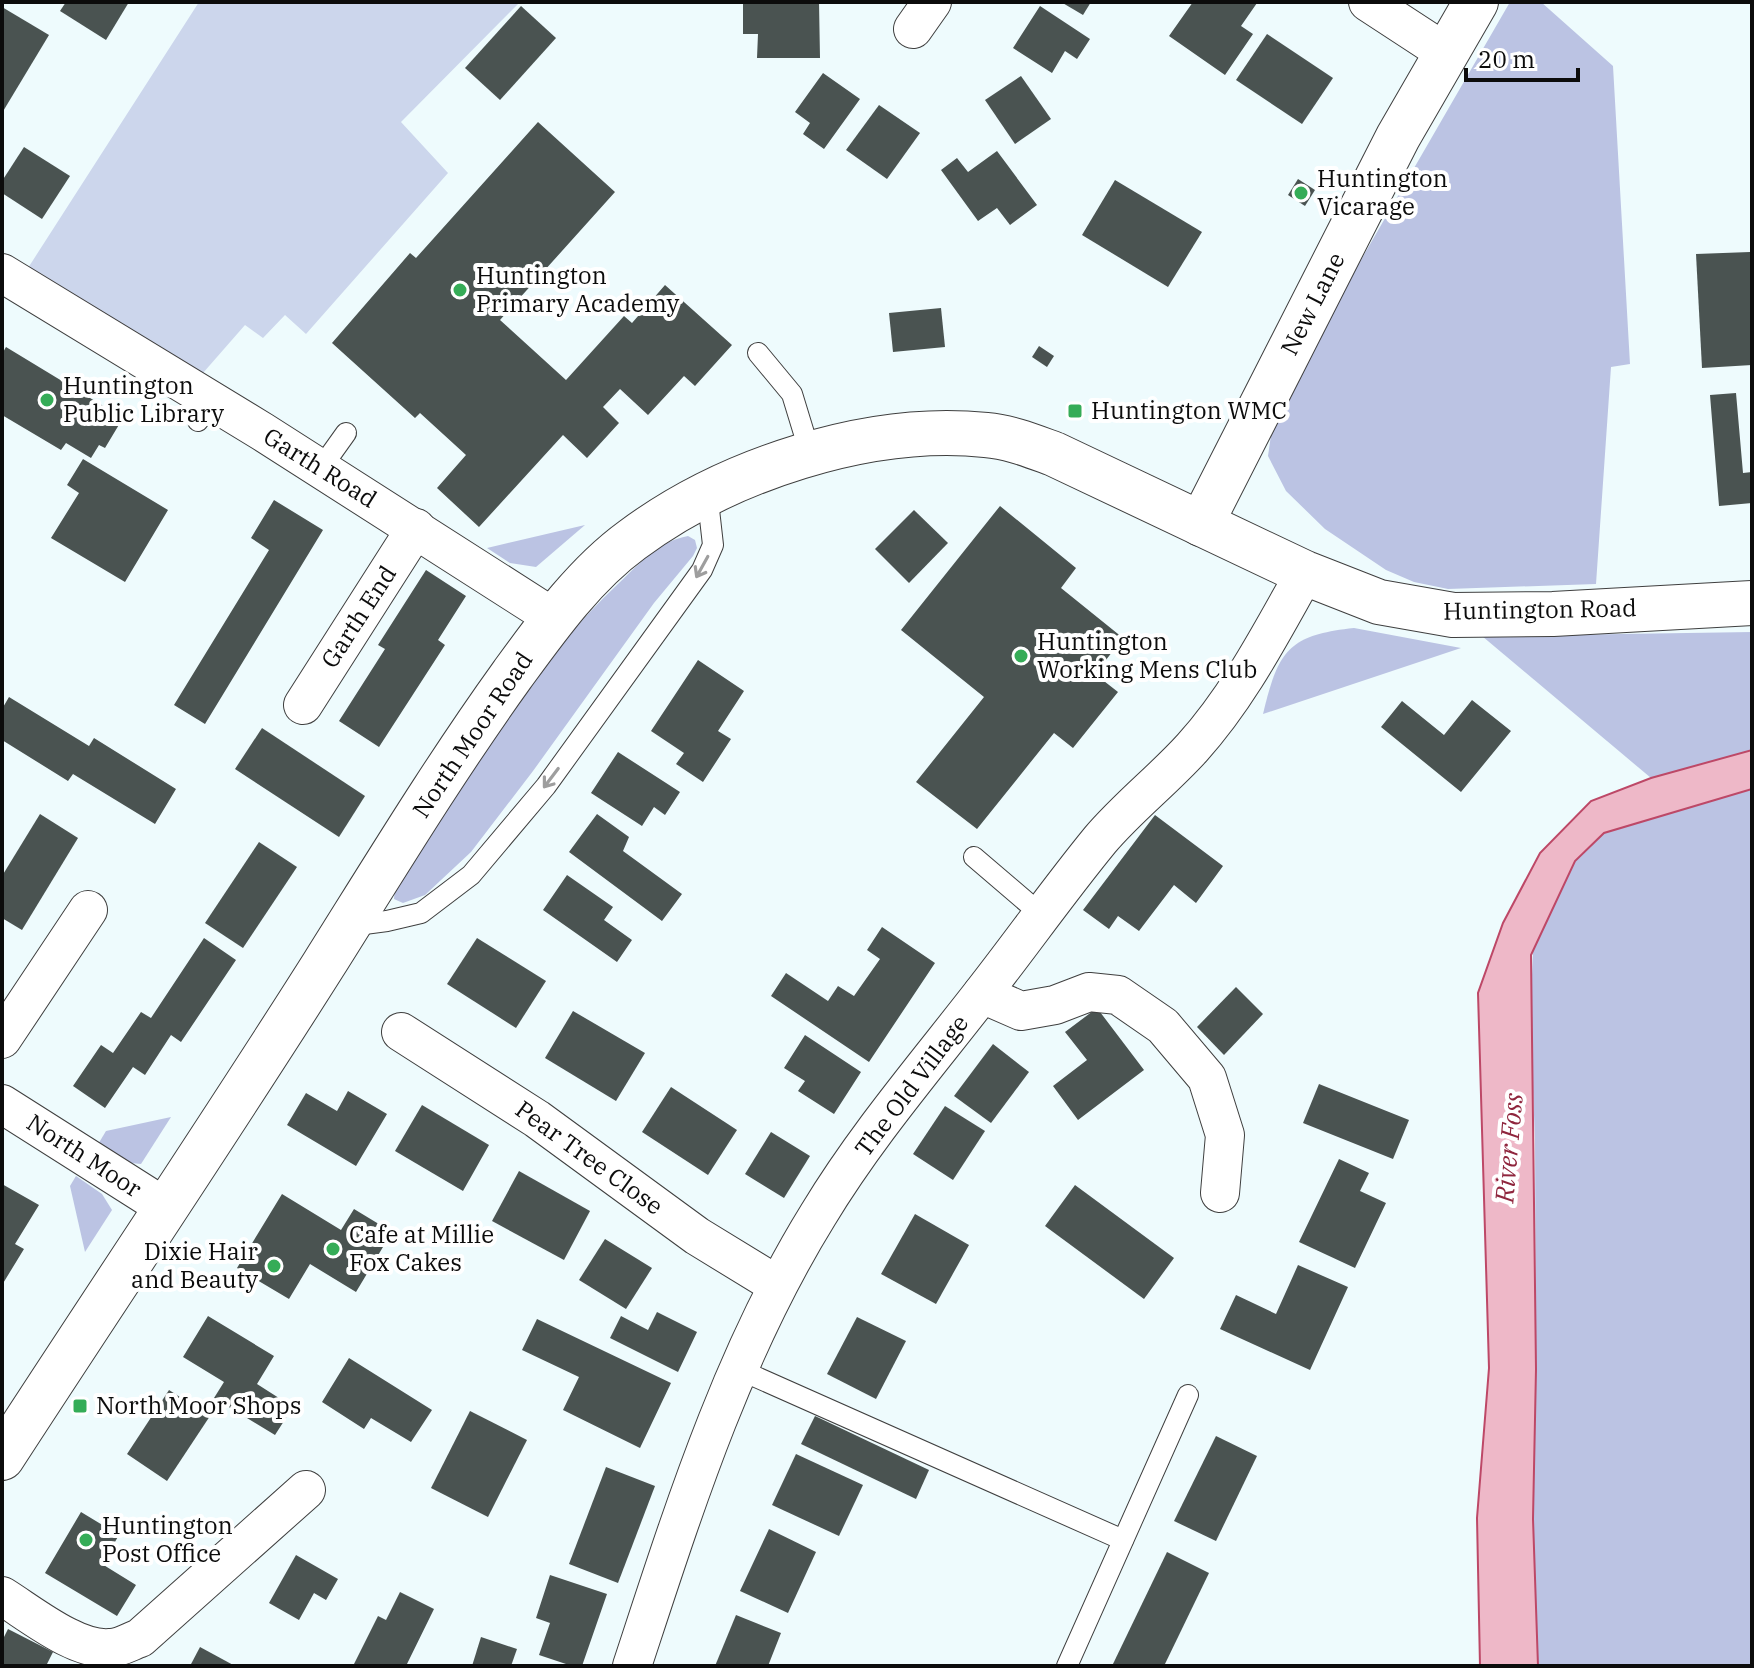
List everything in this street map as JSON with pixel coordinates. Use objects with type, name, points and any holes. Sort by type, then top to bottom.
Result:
[{"type":"street","points":[[1368,2],[1446,53]]},
{"type":"street","name":"New Lane","points":[[1201,524],[1398,137],[1476,2]]},
{"type":"street","name":"Garth Road","points":[[2,273],[205,410],[321,468],[554,618]]},
{"type":"street","name":"North Moor Road","points":[[2,1458],[464,744],[554,618],[631,540],[707,492],[810,453],[894,435],[985,434],[1007,438],[1054,454],[1201,524]]},
{"type":"street","name":"Huntington Road","points":[[1201,524],[1305,573],[1379,602],[1453,615],[1553,614],[1752,603]]},
{"type":"street","name":"Garth End","points":[[303,705],[416,528]]},
{"type":"street","name":"The Old Village","points":[[632,1666],[708,1443],[738,1369],[777,1285],[819,1213],[862,1150],[1101,839],[1191,750],[1217,719],[1246,677],[1305,573]]},
{"type":"street","points":[[2,1039],[88,910]]},
{"type":"street","points":[[982,994],[1021,1011],[1055,1005],[1089,992],[1118,995],[1163,1026],[1207,1078],[1225,1135],[1220,1193]]},
{"type":"street","name":"Pear Tree Close","points":[[401,1032],[537,1119],[697,1236],[777,1285]]},
{"type":"street","name":"North Moor","points":[[2,1104],[166,1208]]},
{"type":"street","points":[[2,1596],[74,1640],[93,1647],[112,1649],[140,1638],[306,1490]]},
{"type":"lane","points":[[758,353],[792,394],[810,453]]},
{"type":"lane","points":[[321,468],[346,433]]},
{"type":"lane","points":[[348,926],[421,913],[471,875],[546,786],[702,570],[713,545],[707,492]]},
{"type":"lane","points":[[974,857],[1043,916]]},
{"type":"lane","points":[[738,1369],[1123,1540]]},
{"type":"lane","points":[[1067,1666],[1188,1395]]},
{"type":"shaded area","points":[[199,2],[520,2],[401,122],[448,173],[306,334],[285,315],[263,338],[245,325],[203,373],[28,268]]},
{"type":"shaded area","points":[[1510,2],[1541,2],[1613,66],[1630,364],[1611,367],[1596,584],[1448,589],[1414,582],[1386,570],[1325,529],[1286,491],[1268,456],[1273,421],[1317,336]]},
{"type":"shaded area","points":[[585,525],[536,567],[510,563],[487,548]]},
{"type":"shaded area","points":[[688,536],[695,540],[697,548],[693,556],[654,603],[471,852],[425,895],[403,903],[394,899],[395,887],[471,767],[554,652],[642,561],[668,543]]},
{"type":"shaded area","points":[[1354,628],[1461,648],[1263,714],[1274,675],[1289,650],[1314,636]]},
{"type":"shaded area","points":[[1752,632],[1752,750],[1651,778],[1482,636]]},
{"type":"shaded area","points":[[1752,788],[1752,1666],[1538,1666],[1533,1519],[1535,1138],[1530,1022],[1533,951],[1570,865],[1609,825]]},
{"type":"shaded area","points":[[171,1117],[141,1164],[121,1162],[97,1146],[106,1131]]},
{"type":"shaded area","points":[[76,1176],[102,1194],[112,1210],[85,1252],[70,1186]]},
{"type":"water","name":"River Foss","points":[[1752,750],[1752,789],[1604,833],[1575,861],[1531,955],[1536,1369],[1533,1519],[1538,1666],[1480,1666],[1477,1518],[1489,1368],[1478,993],[1503,923],[1540,853],[1591,801],[1651,778]]},
{"type":"building","points":[[66,2],[129,2],[106,40],[60,11]]},
{"type":"building","points":[[743,2],[819,2],[820,58],[757,58],[758,34],[743,34]]},
{"type":"building","points":[[1061,2],[1091,2],[1083,15]]},
{"type":"building","points":[[1193,2],[1257,3],[1241,26],[1253,34],[1225,75],[1169,36]]},
{"type":"building","points":[[521,6],[556,38],[500,100],[465,68]]},
{"type":"building","points":[[1040,6],[1090,39],[1077,59],[1065,51],[1052,73],[1013,48]]},
{"type":"building","points":[[2,7],[49,35],[2,113]]},
{"type":"building","points":[[1267,34],[1333,78],[1302,124],[1236,80]]},
{"type":"building","points":[[823,73],[860,99],[824,149],[803,134],[810,123],[795,112]]},
{"type":"building","points":[[1021,76],[1051,119],[1015,144],[985,100]]},
{"type":"building","points":[[879,105],[920,133],[887,179],[846,150]]},
{"type":"building","points":[[538,122],[615,192],[500,320],[566,380],[624,316],[632,323],[665,285],[732,345],[695,386],[684,376],[648,415],[620,389],[603,407],[619,423],[587,458],[563,435],[479,527],[437,488],[466,455],[420,413],[415,418],[332,343],[410,253],[416,258]]},
{"type":"building","points":[[24,147],[70,176],[42,219],[2,193],[2,181]]},
{"type":"building","points":[[997,151],[1037,205],[1010,225],[997,208],[978,221],[941,170],[957,158],[968,172]]},
{"type":"building","name":"Huntington Vicarage","points":[[1298,179],[1315,190],[1305,206],[1288,195]]},
{"type":"building","points":[[1115,180],[1202,232],[1168,287],[1082,235]]},
{"type":"building","points":[[1750,252],[1752,365],[1702,368],[1696,254]]},
{"type":"building","points":[[941,308],[945,347],[893,352],[889,313]]},
{"type":"building","points":[[1039,346],[1054,356],[1047,367],[1032,357]]},
{"type":"building","name":"Huntington Public Library","points":[[6,347],[123,418],[105,448],[99,445],[91,458],[66,443],[61,450],[2,415],[2,354]]},
{"type":"building","points":[[1736,393],[1743,473],[1752,472],[1752,503],[1719,506],[1710,395]]},
{"type":"building","points":[[83,459],[168,510],[125,582],[51,538],[79,493],[67,485]]},
{"type":"building","points":[[274,500],[323,530],[205,724],[174,705],[269,550],[251,538]]},
{"type":"building","name":"Huntington Working Mens Club","points":[[1000,506],[1076,568],[1061,588],[1123,638],[1095,674],[1118,692],[1073,748],[1054,733],[977,829],[916,782],[984,697],[901,630]]},
{"type":"building","points":[[914,510],[948,543],[909,583],[875,549]]},
{"type":"building","points":[[426,570],[466,596],[438,640],[445,645],[379,747],[339,721],[385,649],[378,645]]},
{"type":"building","points":[[698,660],[744,691],[718,731],[731,739],[703,782],[676,764],[684,753],[651,731]]},
{"type":"building","points":[[9,697],[89,746],[94,738],[176,789],[155,824],[73,774],[68,781],[2,740],[2,709]]},
{"type":"building","points":[[1472,700],[1511,731],[1461,792],[1381,727],[1402,701],[1444,735]]},
{"type":"building","points":[[262,728],[365,796],[339,837],[235,769]]},
{"type":"building","points":[[618,752],[680,792],[665,815],[654,807],[642,826],[591,793]]},
{"type":"building","points":[[40,814],[78,838],[22,930],[2,918],[2,876]]},
{"type":"building","points":[[597,814],[629,837],[623,851],[682,894],[662,921],[569,852]]},
{"type":"building","points":[[1155,815],[1223,866],[1196,903],[1174,885],[1139,931],[1118,916],[1109,929],[1083,910]]},
{"type":"building","points":[[259,842],[297,867],[243,948],[205,923]]},
{"type":"building","points":[[567,875],[613,907],[604,920],[632,940],[617,962],[543,910]]},
{"type":"building","points":[[882,927],[935,963],[869,1062],[771,996],[786,973],[828,1001],[838,986],[854,996],[880,959],[867,950]]},
{"type":"building","points":[[204,938],[236,960],[181,1042],[171,1035],[145,1075],[133,1067],[105,1108],[73,1086],[101,1045],[113,1053],[141,1012],[151,1018]]},
{"type":"building","points":[[477,938],[546,981],[516,1028],[447,984]]},
{"type":"building","points":[[1236,987],[1263,1014],[1224,1055],[1197,1027]]},
{"type":"building","points":[[1097,1008],[1144,1070],[1078,1120],[1053,1086],[1087,1060],[1065,1032]]},
{"type":"building","points":[[573,1011],[645,1053],[616,1101],[545,1058]]},
{"type":"building","points":[[805,1035],[861,1072],[834,1114],[798,1091],[805,1081],[784,1068]]},
{"type":"building","points":[[993,1044],[1029,1072],[991,1123],[954,1096]]},
{"type":"building","points":[[1319,1084],[1409,1120],[1393,1159],[1303,1123]]},
{"type":"building","points":[[671,1087],[737,1130],[708,1175],[642,1132]]},
{"type":"building","points":[[348,1091],[387,1114],[356,1166],[287,1125],[306,1093],[337,1111]]},
{"type":"building","points":[[422,1105],[489,1145],[463,1191],[395,1151]]},
{"type":"building","points":[[945,1106],[985,1131],[953,1180],[913,1154]]},
{"type":"building","points":[[771,1132],[810,1156],[784,1198],[745,1174]]},
{"type":"building","points":[[1339,1159],[1369,1173],[1360,1191],[1386,1203],[1355,1268],[1299,1242]]},
{"type":"building","points":[[519,1171],[590,1211],[564,1260],[492,1221]]},
{"type":"building","points":[[2,1184],[39,1205],[15,1244],[24,1249],[2,1285]]},
{"type":"building","points":[[1075,1185],[1174,1258],[1144,1299],[1045,1226]]},
{"type":"building","name":"Cafe at Millie Fox Cakes","points":[[282,1194],[341,1230],[354,1209],[392,1232],[356,1292],[310,1264],[289,1299],[237,1268]]},
{"type":"building","points":[[915,1214],[969,1245],[936,1304],[881,1274]]},
{"type":"building","points":[[605,1239],[652,1268],[626,1309],[579,1280]]},
{"type":"building","points":[[1298,1265],[1348,1287],[1310,1370],[1220,1329],[1236,1295],[1276,1314]]},
{"type":"building","points":[[657,1312],[697,1332],[678,1372],[610,1338],[621,1316],[648,1330]]},
{"type":"building","points":[[208,1316],[274,1356],[257,1384],[293,1407],[275,1435],[214,1398],[224,1382],[183,1357]]},
{"type":"building","points":[[857,1317],[906,1341],[876,1399],[827,1374]]},
{"type":"building","points":[[537,1319],[671,1383],[640,1448],[563,1410],[579,1377],[522,1350]]},
{"type":"building","points":[[349,1358],[432,1410],[411,1442],[371,1418],[364,1429],[322,1402]]},
{"type":"building","points":[[169,1390],[210,1416],[167,1481],[127,1454]]},
{"type":"building","points":[[470,1411],[527,1440],[488,1517],[431,1488]]},
{"type":"building","points":[[815,1416],[929,1470],[916,1499],[801,1444]]},
{"type":"building","points":[[1216,1436],[1257,1456],[1216,1541],[1174,1521]]},
{"type":"building","points":[[796,1454],[863,1485],[839,1536],[772,1505]]},
{"type":"building","points":[[606,1467],[655,1486],[618,1583],[569,1564]]},
{"type":"building","points":[[81,1512],[119,1535],[102,1564],[136,1585],[117,1616],[45,1573]]},
{"type":"building","points":[[769,1529],[816,1552],[788,1613],[740,1591]]},
{"type":"building","points":[[1167,1552],[1209,1573],[1164,1666],[1112,1666]]},
{"type":"building","points":[[296,1555],[338,1579],[326,1600],[314,1593],[299,1620],[269,1603]]},
{"type":"building","points":[[550,1575],[607,1594],[582,1666],[572,1666],[539,1655],[550,1623],[536,1618]]},
{"type":"building","points":[[400,1592],[434,1609],[406,1666],[353,1666],[378,1616],[386,1620]]},
{"type":"building","points":[[736,1615],[781,1633],[768,1666],[715,1666]]},
{"type":"building","points":[[8,1629],[53,1652],[46,1666],[2,1666],[2,1641]]},
{"type":"building","points":[[481,1637],[517,1649],[511,1666],[472,1666]]},
{"type":"building","points":[[200,1647],[235,1666],[190,1666]]},
{"type":"place","name":"Huntington Vicarage","points":[[1301,193]]},
{"type":"place","name":"Huntington Primary Academy","points":[[460,290]]},
{"type":"place","name":"Huntington Public Library","points":[[47,400]]},
{"type":"place","name":"Huntington WMC","points":[[1075,411]]},
{"type":"place","name":"Huntington Working Mens Club","points":[[1021,656]]},
{"type":"place","name":"Cafe at Millie Fox Cakes","points":[[333,1249]]},
{"type":"place","name":"Dixie Hair and Beauty","points":[[274,1266]]},
{"type":"place","name":"North Moor Shops","points":[[80,1406]]},
{"type":"place","name":"Huntington Post Office","points":[[86,1540]]}]
